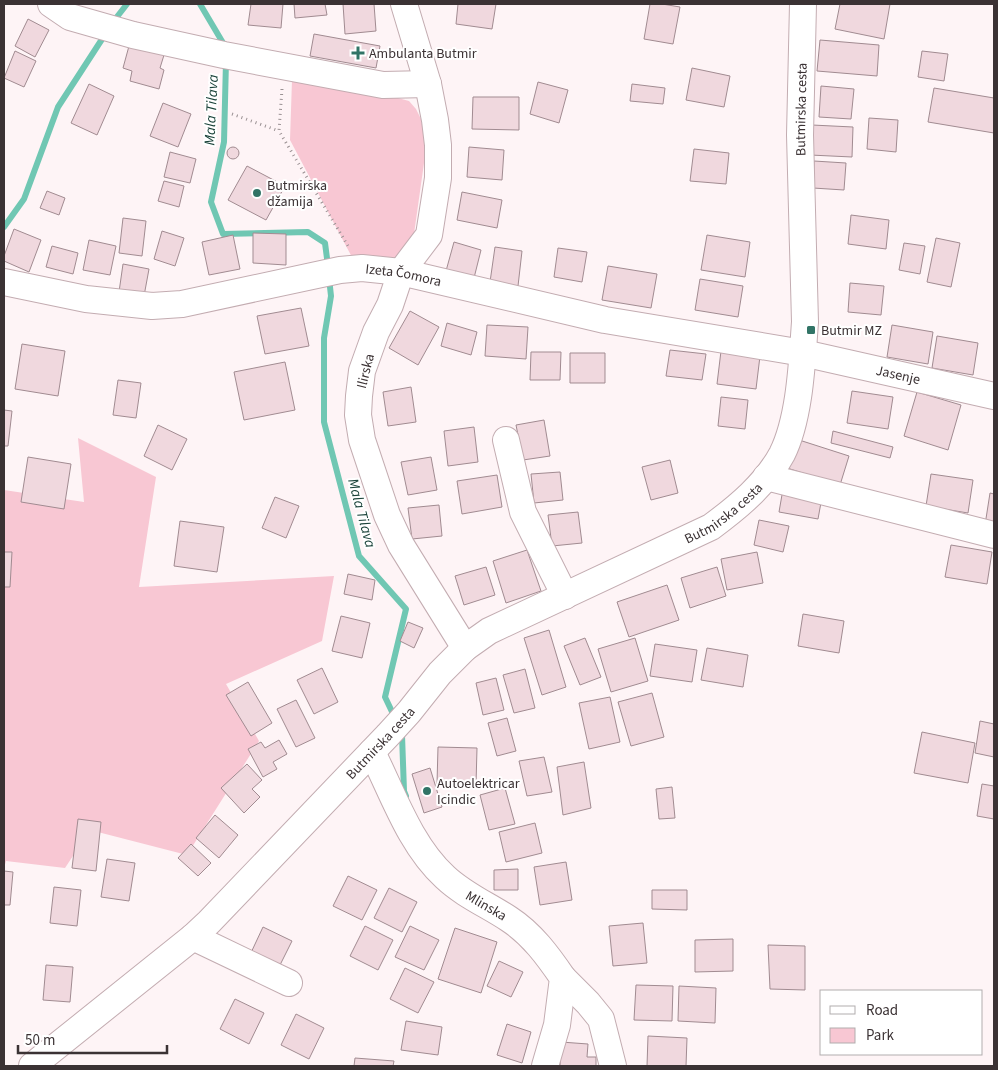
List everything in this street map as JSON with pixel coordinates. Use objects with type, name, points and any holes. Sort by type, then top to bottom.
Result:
[{"type":"street","name":"Ilirska","points":[[404,4],[428,84],[438,146],[438,178],[429,235],[401,272],[362,371],[358,415],[362,440],[387,516],[401,545],[465,648]]},
{"type":"street","name":"Butmirska cesta","points":[[32,1066],[193,937],[380,743],[409,712],[440,673],[465,648],[489,632],[711,527],[736,509],[766,477],[782,453],[794,422],[803,353],[805,322],[800,135],[803,4]]},
{"type":"street","points":[[60,10],[133,35],[224,55],[383,84],[428,84]]},
{"type":"street","name":"Izeta Čomora","points":[[4,282],[86,299],[152,306],[182,304],[308,276],[351,269],[401,272],[605,320],[803,353]]},
{"type":"street","name":"Jasenje","points":[[803,353],[994,396]]},
{"type":"street","points":[[506,440],[523,512],[565,596]]},
{"type":"street","name":"Butmirska cesta","points":[[766,477],[994,535]]},
{"type":"street","name":"Mlinska","points":[[380,743],[407,824],[428,857],[445,877],[475,900],[510,919],[532,937],[601,1019],[613,1066]]},
{"type":"street","points":[[193,937],[289,983]]},
{"type":"street","points":[[545,1066],[556,1025],[575,990]]},
{"type":"path","points":[[272,64],[279,131],[351,269]]},
{"type":"path","points":[[232,114],[279,131]]},
{"type":"green space","points":[[292,80],[398,98],[409,101],[416,109],[421,119],[425,156],[413,241],[400,260],[354,261],[290,140]]},
{"type":"green space","points":[[78,438],[156,477],[139,587],[334,576],[322,641],[226,684],[259,741],[187,855],[90,830],[65,868],[6,861],[4,868],[4,490],[84,502]]},
{"type":"building","points":[[251,4],[283,4],[281,28],[248,25]]},
{"type":"building","points":[[294,4],[325,4],[327,15],[295,18]]},
{"type":"building","points":[[343,4],[374,4],[376,31],[345,34]]},
{"type":"building","points":[[458,4],[496,4],[492,29],[456,24]]},
{"type":"building","points":[[650,4],[680,7],[673,44],[644,39]]},
{"type":"building","points":[[840,4],[890,4],[884,39],[835,29]]},
{"type":"building","points":[[28,19],[49,30],[35,57],[15,46]]},
{"type":"building","points":[[314,34],[380,46],[376,68],[310,56]]},
{"type":"building","points":[[820,40],[879,45],[877,76],[817,71]]},
{"type":"building","points":[[129,46],[164,55],[160,68],[164,70],[159,89],[130,81],[132,71],[123,68]]},
{"type":"building","points":[[15,51],[36,61],[24,87],[4,78]]},
{"type":"building","points":[[922,51],[948,54],[944,81],[918,77]]},
{"type":"building","points":[[692,68],[730,76],[724,107],[686,100]]},
{"type":"building","points":[[538,82],[568,90],[559,123],[530,114]]},
{"type":"building","points":[[89,84],[114,96],[97,135],[71,123]]},
{"type":"building","points":[[632,84],[665,88],[663,104],[630,101]]},
{"type":"building","points":[[821,86],[854,89],[851,119],[819,117]]},
{"type":"building","points":[[934,88],[994,98],[994,133],[928,122]]},
{"type":"building","points":[[473,97],[519,97],[519,130],[472,129]]},
{"type":"building","points":[[163,103],[191,114],[178,147],[150,136]]},
{"type":"building","points":[[869,118],[898,120],[896,152],[867,149]]},
{"type":"building","points":[[812,125],[853,127],[852,157],[810,155]]},
{"type":"building","points":[[231,147],[235,147],[239,153],[235,159],[231,159],[227,155],[227,151]]},
{"type":"building","points":[[469,147],[504,150],[502,180],[467,177]]},
{"type":"building","points":[[694,149],[729,153],[726,184],[690,181]]},
{"type":"building","points":[[170,152],[196,159],[190,183],[164,177]]},
{"type":"building","points":[[814,161],[846,163],[844,190],[813,188]]},
{"type":"building","name":"Butmirska džamija","points":[[247,166],[285,186],[266,220],[228,200]]},
{"type":"building","points":[[164,181],[184,186],[179,207],[158,201]]},
{"type":"building","points":[[47,191],[65,198],[59,215],[40,208]]},
{"type":"building","points":[[462,192],[502,200],[497,228],[457,220]]},
{"type":"building","points":[[851,215],[889,220],[886,249],[848,244]]},
{"type":"building","points":[[123,218],[146,221],[142,256],[119,253]]},
{"type":"building","points":[[14,229],[41,240],[29,272],[4,261]]},
{"type":"building","points":[[162,231],[184,238],[175,266],[154,259]]},
{"type":"building","points":[[253,233],[286,234],[286,265],[253,263]]},
{"type":"building","points":[[233,235],[240,269],[209,275],[202,242]]},
{"type":"building","points":[[707,235],[750,242],[745,277],[701,270]]},
{"type":"building","points":[[936,238],[960,243],[951,287],[927,282]]},
{"type":"building","points":[[89,240],[116,246],[110,275],[83,270]]},
{"type":"building","points":[[454,242],[481,250],[474,278],[446,271]]},
{"type":"building","points":[[904,243],[925,246],[920,274],[899,270]]},
{"type":"building","points":[[52,246],[78,253],[73,274],[46,267]]},
{"type":"building","points":[[495,247],[522,251],[518,286],[490,282]]},
{"type":"building","points":[[558,248],[587,252],[582,282],[554,277]]},
{"type":"building","points":[[123,264],[149,269],[144,296],[119,292]]},
{"type":"building","points":[[608,266],[657,274],[651,308],[602,300]]},
{"type":"building","points":[[700,279],[743,286],[738,317],[695,310]]},
{"type":"building","points":[[850,283],[884,286],[881,315],[848,312]]},
{"type":"building","points":[[301,308],[309,346],[265,354],[257,316]]},
{"type":"building","points":[[410,311],[439,327],[418,365],[389,348]]},
{"type":"building","points":[[447,323],[477,332],[471,355],[441,346]]},
{"type":"building","points":[[487,325],[528,327],[526,359],[485,356]]},
{"type":"building","points":[[892,325],[933,332],[928,364],[887,357]]},
{"type":"building","points":[[937,336],[978,343],[973,375],[932,368]]},
{"type":"building","points":[[22,344],[65,351],[58,396],[15,389]]},
{"type":"building","points":[[670,350],[706,354],[702,380],[666,376]]},
{"type":"building","points":[[721,351],[760,356],[756,389],[717,384]]},
{"type":"building","points":[[531,352],[561,352],[560,380],[530,380]]},
{"type":"building","points":[[570,353],[605,353],[605,383],[570,383]]},
{"type":"building","points":[[285,362],[295,410],[244,420],[234,372]]},
{"type":"building","points":[[118,380],[141,383],[136,418],[113,415]]},
{"type":"building","points":[[411,387],[416,422],[388,426],[383,392]]},
{"type":"building","points":[[852,391],[893,397],[888,429],[847,423]]},
{"type":"building","points":[[917,392],[961,405],[948,450],[904,436]]},
{"type":"building","points":[[721,397],[748,400],[745,429],[718,426]]},
{"type":"building","points":[[4,410],[12,411],[8,446],[4,446]]},
{"type":"building","points":[[544,420],[550,456],[523,460],[516,425]]},
{"type":"building","points":[[158,425],[187,439],[172,470],[144,456]]},
{"type":"building","points":[[474,427],[478,462],[448,466],[444,431]]},
{"type":"building","points":[[833,431],[893,447],[890,458],[831,443]]},
{"type":"building","points":[[796,439],[849,456],[840,485],[787,468]]},
{"type":"building","points":[[28,457],[71,464],[64,509],[21,502]]},
{"type":"building","points":[[431,457],[437,490],[408,495],[401,462]]},
{"type":"building","points":[[670,460],[678,493],[651,500],[642,467]]},
{"type":"building","points":[[560,472],[563,500],[534,503],[531,474]]},
{"type":"building","points":[[931,474],[973,480],[968,513],[926,506]]},
{"type":"building","points":[[497,475],[502,507],[462,514],[457,481]]},
{"type":"building","points":[[783,489],[822,497],[818,519],[779,512]]},
{"type":"building","points":[[990,493],[994,494],[994,527],[985,525]]},
{"type":"building","points":[[275,497],[299,506],[286,538],[262,528]]},
{"type":"building","points":[[439,505],[442,536],[412,539],[408,508]]},
{"type":"building","points":[[578,512],[582,543],[552,546],[548,515]]},
{"type":"building","points":[[759,520],[789,526],[783,552],[754,545]]},
{"type":"building","points":[[180,521],[224,527],[217,572],[174,566]]},
{"type":"building","points":[[951,545],[992,552],[987,584],[945,577]]},
{"type":"building","points":[[527,550],[541,591],[506,603],[493,561]]},
{"type":"building","points":[[4,552],[12,552],[10,587],[4,587]]},
{"type":"building","points":[[757,552],[763,583],[727,590],[721,559]]},
{"type":"building","points":[[486,567],[495,595],[464,605],[455,576]]},
{"type":"building","points":[[717,567],[726,596],[690,608],[681,578]]},
{"type":"building","points":[[348,574],[375,580],[372,600],[344,594]]},
{"type":"building","points":[[667,585],[679,620],[629,637],[617,602]]},
{"type":"building","points":[[803,614],[844,621],[839,653],[798,646]]},
{"type":"building","points":[[341,616],[370,623],[362,658],[332,651]]},
{"type":"building","points":[[408,622],[423,628],[414,648],[400,641]]},
{"type":"building","points":[[549,630],[566,687],[542,695],[524,638]]},
{"type":"building","points":[[585,638],[601,677],[580,685],[564,646]]},
{"type":"building","points":[[635,638],[648,681],[611,692],[598,649]]},
{"type":"building","points":[[655,644],[697,650],[692,682],[650,676]]},
{"type":"building","points":[[707,648],[748,655],[743,687],[701,680]]},
{"type":"building","points":[[322,668],[338,702],[314,714],[297,680]]},
{"type":"building","points":[[525,669],[535,708],[514,713],[503,675]]},
{"type":"building","points":[[496,678],[504,710],[483,715],[476,683]]},
{"type":"building","points":[[248,682],[272,723],[251,736],[226,695]]},
{"type":"building","points":[[652,693],[664,737],[631,746],[618,702]]},
{"type":"building","points":[[610,697],[620,742],[589,749],[579,703]]},
{"type":"building","points":[[296,700],[315,738],[296,747],[277,709]]},
{"type":"building","points":[[507,718],[516,751],[497,756],[488,723]]},
{"type":"building","points":[[980,721],[994,724],[994,757],[975,753]]},
{"type":"building","points":[[922,732],[975,743],[968,783],[914,773]]},
{"type":"building","points":[[279,740],[287,754],[273,762],[277,769],[263,777],[248,749],[261,742],[265,748]]},
{"type":"building","points":[[438,747],[477,748],[476,785],[437,784]]},
{"type":"building","points":[[544,757],[552,792],[527,796],[519,761]]},
{"type":"building","points":[[584,762],[591,808],[563,815],[557,767]]},
{"type":"building","points":[[247,764],[262,780],[252,789],[260,797],[244,813],[221,788]]},
{"type":"building","name":"Autoelektricar Icindic","points":[[430,768],[442,807],[424,813],[412,774]]},
{"type":"building","points":[[982,784],[994,786],[994,819],[977,816]]},
{"type":"building","points":[[672,787],[675,818],[659,819],[656,789]]},
{"type":"building","points":[[505,788],[515,824],[489,830],[480,795]]},
{"type":"building","points":[[215,815],[238,835],[219,858],[196,838]]},
{"type":"building","points":[[78,819],[101,822],[96,871],[72,868]]},
{"type":"building","points":[[535,823],[542,853],[506,862],[499,832]]},
{"type":"building","points":[[191,844],[211,863],[198,876],[178,858]]},
{"type":"building","points":[[107,859],[135,863],[129,901],[101,897]]},
{"type":"building","points":[[566,862],[572,900],[540,905],[534,867]]},
{"type":"building","points":[[518,869],[518,890],[494,890],[494,870]]},
{"type":"building","points":[[4,871],[13,872],[10,905],[4,905]]},
{"type":"building","points":[[348,876],[377,890],[362,920],[333,906]]},
{"type":"building","points":[[54,887],[81,890],[77,926],[50,923]]},
{"type":"building","points":[[389,888],[417,902],[402,932],[374,918]]},
{"type":"building","points":[[652,890],[687,890],[687,910],[652,909]]},
{"type":"building","points":[[643,923],[647,963],[613,966],[609,926]]},
{"type":"building","points":[[365,926],[393,940],[378,970],[350,956]]},
{"type":"building","points":[[410,926],[439,940],[424,970],[395,957]]},
{"type":"building","points":[[263,927],[292,941],[277,971],[249,957]]},
{"type":"building","points":[[455,928],[497,942],[481,993],[438,979]]},
{"type":"building","points":[[733,939],[733,971],[695,972],[695,940]]},
{"type":"building","points":[[768,945],[805,946],[805,990],[770,989]]},
{"type":"building","points":[[499,961],[523,972],[511,997],[487,986]]},
{"type":"building","points":[[46,965],[73,967],[70,1002],[43,1000]]},
{"type":"building","points":[[405,968],[434,982],[418,1013],[390,999]]},
{"type":"building","points":[[636,985],[673,986],[672,1021],[634,1020]]},
{"type":"building","points":[[679,986],[716,988],[715,1023],[678,1021]]},
{"type":"building","points":[[235,999],[264,1013],[249,1044],[220,1029]]},
{"type":"building","points":[[296,1014],[324,1028],[309,1059],[281,1045]]},
{"type":"building","points":[[406,1021],[442,1027],[438,1055],[401,1050]]},
{"type":"building","points":[[507,1024],[531,1032],[522,1063],[497,1055]]},
{"type":"building","points":[[648,1036],[687,1038],[686,1066],[647,1066]]},
{"type":"building","points":[[561,1042],[588,1044],[587,1057],[596,1057],[596,1066],[560,1066]]},
{"type":"building","points":[[355,1058],[394,1061],[393,1066],[354,1066]]},
{"type":"waterway","points":[[113,22],[127,4]]},
{"type":"waterway","name":"Mala Tilava","points":[[200,4],[226,48]]},
{"type":"waterway","points":[[4,227],[24,199],[58,107],[106,33]]},
{"type":"waterway","name":"Mala Tilava","points":[[226,61],[224,142],[211,202],[223,234],[308,232],[325,243],[328,266]]},
{"type":"waterway","name":"Mala Tilava","points":[[329,278],[331,296],[324,338],[324,422],[359,556],[406,609],[385,697],[395,718]]},
{"type":"waterway","name":"Mala Tilava","points":[[401,732],[404,791],[406,796]]},
{"type":"place","name":"Ambulanta Butmir","points":[[358,53]]},
{"type":"place","name":"Butmirska džamija","points":[[257,193]]},
{"type":"place","name":"Butmir MZ","points":[[811,330]]},
{"type":"place","name":"Autoelektricar Icindic","points":[[427,791]]}]
